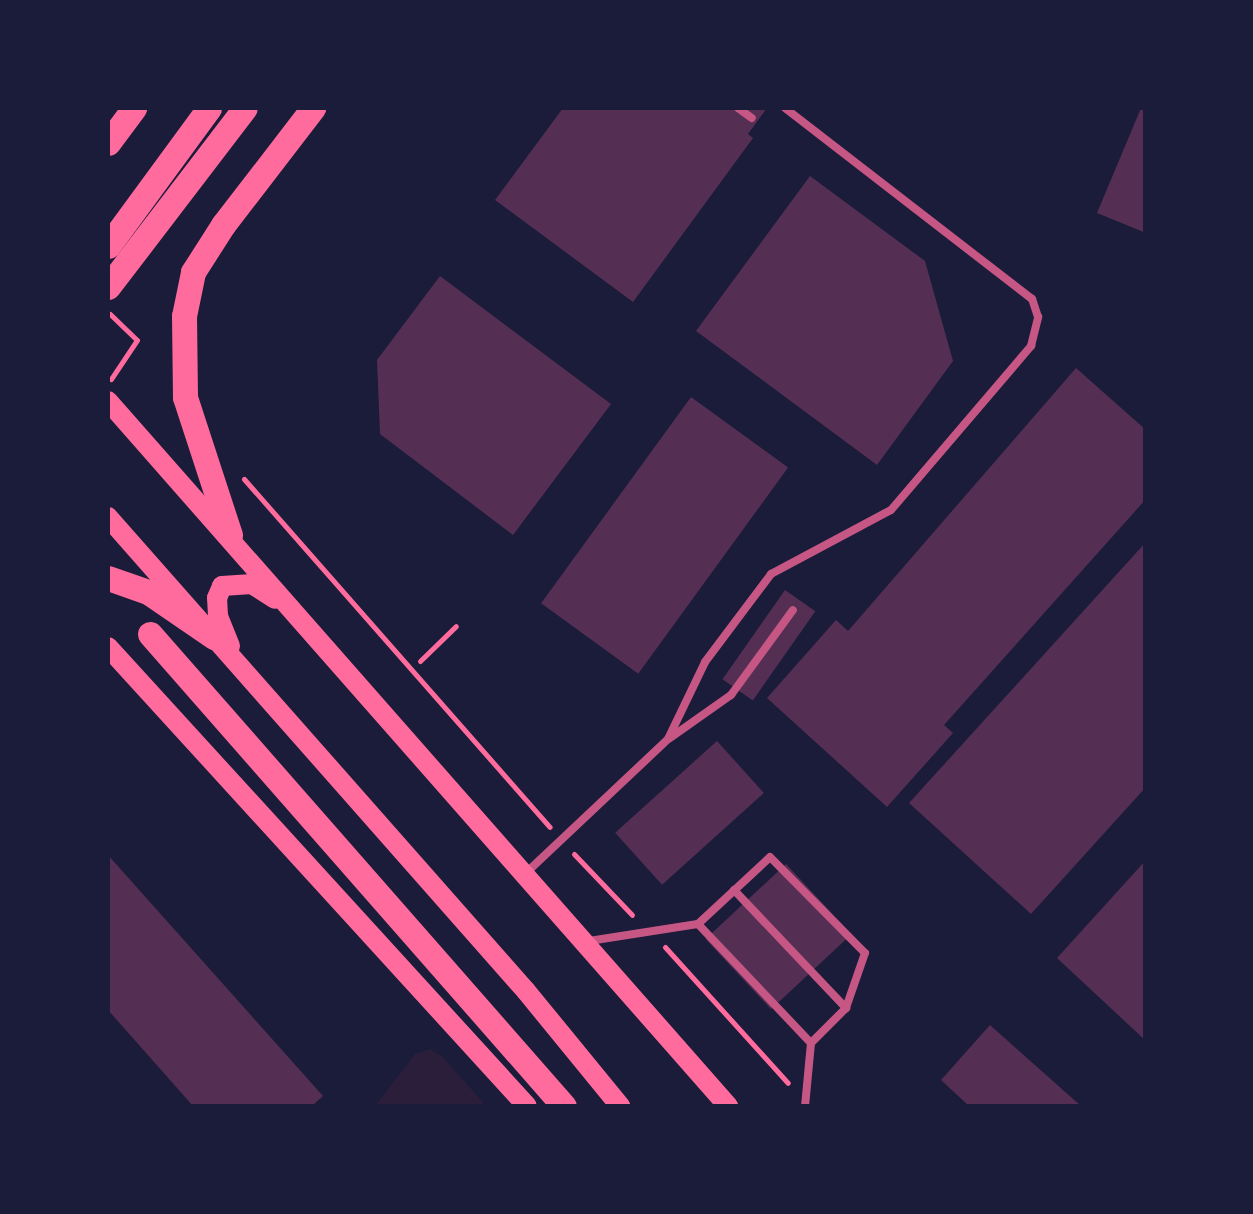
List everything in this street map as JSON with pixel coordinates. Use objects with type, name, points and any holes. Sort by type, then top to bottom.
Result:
[{"type":"main road","points":[[108,143],[134,108]]},
{"type":"main road","points":[[108,246],[209,108]]},
{"type":"main road","points":[[108,287],[245,108]]},
{"type":"main road","points":[[230,535],[185,397],[184,316],[193,272],[313,108]]},
{"type":"main road","points":[[108,401],[230,535],[728,1106]]},
{"type":"main road","points":[[108,517],[526,991],[620,1106]]},
{"type":"main road","points":[[108,578],[148,592],[214,637]]},
{"type":"main road","points":[[236,662],[218,616],[217,598],[222,586],[252,584],[294,611]]},
{"type":"main road","points":[[150,634],[564,1106]]},
{"type":"main road","points":[[108,647],[528,1106]]},
{"type":"lane","points":[[738,108],[752,118]]},
{"type":"lane","points":[[668,739],[705,662],[771,574],[891,510],[1031,346],[1038,317],[1032,298],[1013,282],[785,108]]},
{"type":"lane","points":[[524,875],[668,739],[730,695],[793,610]]},
{"type":"lane","points":[[582,942],[698,924],[770,857],[865,953],[846,1008],[811,1043],[804,1106]]},
{"type":"lane","points":[[734,890],[846,1008]]},
{"type":"lane","points":[[698,924],[811,1043]]},
{"type":"path","points":[[108,312],[137,340],[108,384]]},
{"type":"path","points":[[238,471],[538,813]]},
{"type":"path","points":[[420,661],[456,626]]},
{"type":"path","points":[[592,874],[614,898]]},
{"type":"path","points":[[675,956],[774,1065]]},
{"type":"shaded area","points":[[430,1049],[443,1057],[486,1106],[375,1106],[415,1054]]},
{"type":"building","points":[[563,108],[767,108],[748,134],[753,138],[633,302],[495,200]]},
{"type":"building","points":[[1141,108],[1146,108],[1146,233],[1097,213]]},
{"type":"building","points":[[810,176],[925,261],[953,361],[877,465],[696,331]]},
{"type":"building","points":[[440,276],[611,404],[513,535],[380,434],[377,360]]},
{"type":"building","points":[[1076,368],[1146,430],[1146,499],[944,725],[953,733],[887,807],[767,698],[836,620],[848,631]]},
{"type":"building","points":[[691,397],[788,468],[638,674],[541,603]]},
{"type":"building","points":[[1146,542],[1146,787],[1031,914],[909,803]]},
{"type":"building","points":[[785,590],[815,611],[753,701],[722,679]]},
{"type":"building","points":[[717,741],[764,793],[662,885],[615,833]]},
{"type":"building","points":[[108,855],[323,1096],[312,1106],[193,1106],[108,1010]]},
{"type":"building","points":[[1146,860],[1146,1041],[1057,958]]},
{"type":"building","points":[[786,864],[851,934],[771,1009],[706,939]]},
{"type":"building","points":[[990,1025],[1081,1106],[969,1106],[941,1080]]}]
